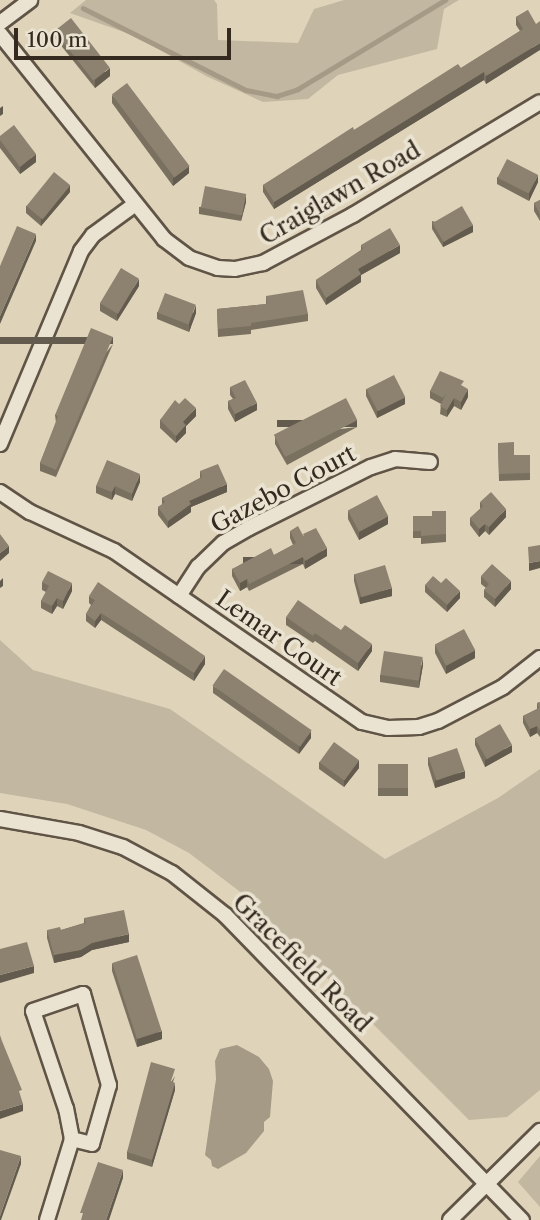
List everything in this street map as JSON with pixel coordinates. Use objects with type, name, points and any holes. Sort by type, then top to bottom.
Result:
[{"type":"street","points":[[0,23],[30,0]]},
{"type":"street","name":"Craiglawn Road","points":[[0,34],[134,205],[164,239],[189,258],[218,268],[235,269],[263,263],[353,215],[540,102]]},
{"type":"street","points":[[0,444],[81,251],[93,235],[134,205]]},
{"type":"street","name":"Gazebo Court","points":[[179,596],[198,567],[223,543],[249,528],[371,467],[395,460],[430,462]]},
{"type":"street","name":"Lemar Court","points":[[0,492],[30,512],[114,551],[350,715],[388,728],[419,727],[438,721],[503,687],[540,659]]},
{"type":"street","name":"Gracefield Road","points":[[0,819],[79,833],[123,847],[172,873],[225,915],[522,1220]]},
{"type":"street","points":[[47,1220],[72,1139],[66,1109],[33,1011],[83,995],[109,1085],[92,1144],[72,1139]]},
{"type":"street","points":[[450,1220],[540,1131]]},
{"type":"shaded area","points":[[86,0],[214,0],[217,4],[218,40],[298,43],[314,9],[344,0],[459,0],[444,9],[437,49],[338,75],[308,99],[263,102],[206,76],[135,36],[70,13]]},
{"type":"shaded area","points":[[0,640],[33,670],[170,709],[385,859],[498,798],[540,769],[540,1090],[507,1117],[469,1120],[243,894],[189,853],[146,830],[67,804],[0,793]]},
{"type":"shaded area","points":[[237,1045],[259,1057],[269,1069],[273,1081],[270,1117],[264,1122],[264,1131],[246,1153],[218,1169],[212,1166],[211,1160],[205,1155],[216,1079],[215,1061],[220,1049]]},
{"type":"shaded area","points":[[540,1156],[540,1207],[518,1182]]},
{"type":"building","points":[[528,10],[536,24],[540,21],[540,43],[486,76],[484,72],[274,202],[263,185],[458,64],[461,68],[523,29],[516,17]]},
{"type":"building","points":[[71,18],[110,68],[93,81],[54,31]]},
{"type":"building","points":[[127,83],[190,166],[174,177],[112,94]]},
{"type":"building","points":[[14,125],[36,154],[20,167],[0,140],[0,136]]},
{"type":"building","points":[[507,159],[538,175],[529,194],[497,178]]},
{"type":"building","points":[[54,172],[70,185],[43,219],[26,206]]},
{"type":"building","points":[[205,186],[246,194],[242,216],[201,208]]},
{"type":"building","points":[[540,200],[540,214],[534,203]]},
{"type":"building","points":[[462,206],[473,225],[444,242],[433,223]]},
{"type":"building","points":[[17,226],[36,234],[0,316],[0,266]]},
{"type":"building","points":[[390,228],[400,245],[358,269],[361,274],[326,298],[316,280],[363,249],[361,245]]},
{"type":"building","points":[[121,268],[139,279],[118,314],[100,303]]},
{"type":"building","points":[[303,290],[308,314],[251,323],[251,326],[218,329],[217,309],[267,304],[266,296]]},
{"type":"building","points":[[165,293],[196,305],[188,324],[157,313]]},
{"type":"building","points":[[91,328],[113,337],[56,470],[40,463],[58,416],[55,415]]},
{"type":"building","points":[[440,371],[464,381],[461,385],[468,389],[461,402],[454,398],[447,410],[440,406],[446,394],[443,398],[430,391]]},
{"type":"building","points":[[394,375],[405,397],[378,411],[366,389]]},
{"type":"building","points":[[245,380],[257,403],[235,414],[228,401],[236,398],[230,387]]},
{"type":"building","points":[[185,398],[196,408],[183,422],[186,425],[176,436],[160,420],[175,400],[179,404]]},
{"type":"building","points":[[346,398],[357,420],[285,457],[274,435]]},
{"type":"building","points":[[514,442],[514,455],[530,455],[530,473],[499,474],[498,443]]},
{"type":"building","points":[[107,460],[140,474],[132,494],[115,486],[112,492],[96,486]]},
{"type":"building","points":[[218,464],[227,484],[189,501],[191,504],[168,521],[158,507],[165,502],[162,498],[202,477],[200,471]]},
{"type":"building","points":[[491,492],[506,509],[489,527],[485,524],[479,529],[470,518],[483,506],[480,502]]},
{"type":"building","points":[[377,495],[388,516],[359,532],[348,510]]},
{"type":"building","points":[[432,511],[446,511],[446,534],[421,536],[421,531],[413,531],[413,516],[432,516]]},
{"type":"building","points":[[298,526],[305,539],[303,534],[316,528],[327,548],[305,561],[303,557],[249,584],[247,579],[240,583],[232,569],[271,548],[274,555],[296,543],[290,531]]},
{"type":"building","points":[[0,534],[9,546],[0,553]]},
{"type":"building","points":[[540,545],[540,561],[529,563],[528,547]]},
{"type":"building","points":[[492,564],[511,581],[495,599],[484,590],[489,584],[481,576]]},
{"type":"building","points":[[385,565],[392,588],[361,597],[354,574]]},
{"type":"building","points":[[48,571],[72,583],[63,601],[57,598],[52,606],[41,601],[49,586],[42,582]]},
{"type":"building","points":[[433,576],[441,583],[446,578],[460,591],[447,605],[425,585]]},
{"type":"building","points":[[98,582],[205,656],[194,673],[101,613],[95,621],[86,614],[95,600],[89,596]]},
{"type":"building","points":[[298,600],[341,630],[345,625],[372,644],[358,663],[315,633],[313,636],[286,617]]},
{"type":"building","points":[[464,629],[475,650],[446,666],[435,644]]},
{"type":"building","points":[[384,651],[423,657],[419,681],[380,675]]},
{"type":"building","points":[[224,669],[312,730],[300,747],[213,685]]},
{"type":"building","points":[[540,702],[540,730],[537,726],[530,729],[523,716],[539,708],[537,703]]},
{"type":"building","points":[[500,724],[512,745],[487,759],[475,738]]},
{"type":"building","points":[[334,742],[359,760],[344,780],[319,762]]},
{"type":"building","points":[[457,748],[465,771],[436,780],[429,758]]},
{"type":"building","points":[[378,764],[408,764],[408,788],[378,788]]},
{"type":"building","points":[[124,910],[129,934],[92,943],[81,950],[54,955],[47,930],[60,927],[61,930],[86,923],[84,918]]},
{"type":"building","points":[[27,942],[34,966],[0,975],[0,949]]},
{"type":"building","points":[[137,955],[162,1031],[137,1039],[112,963]]},
{"type":"building","points":[[0,1035],[22,1090],[19,1091],[23,1104],[0,1111]]},
{"type":"building","points":[[151,1062],[175,1069],[171,1081],[175,1083],[152,1160],[127,1152]]},
{"type":"building","points":[[0,1150],[21,1156],[0,1216]]},
{"type":"building","points":[[98,1162],[123,1170],[106,1220],[81,1220],[83,1213],[80,1213]]},
{"type":"waterway","points":[[83,8],[246,90],[277,96],[298,89],[445,0]]}]
